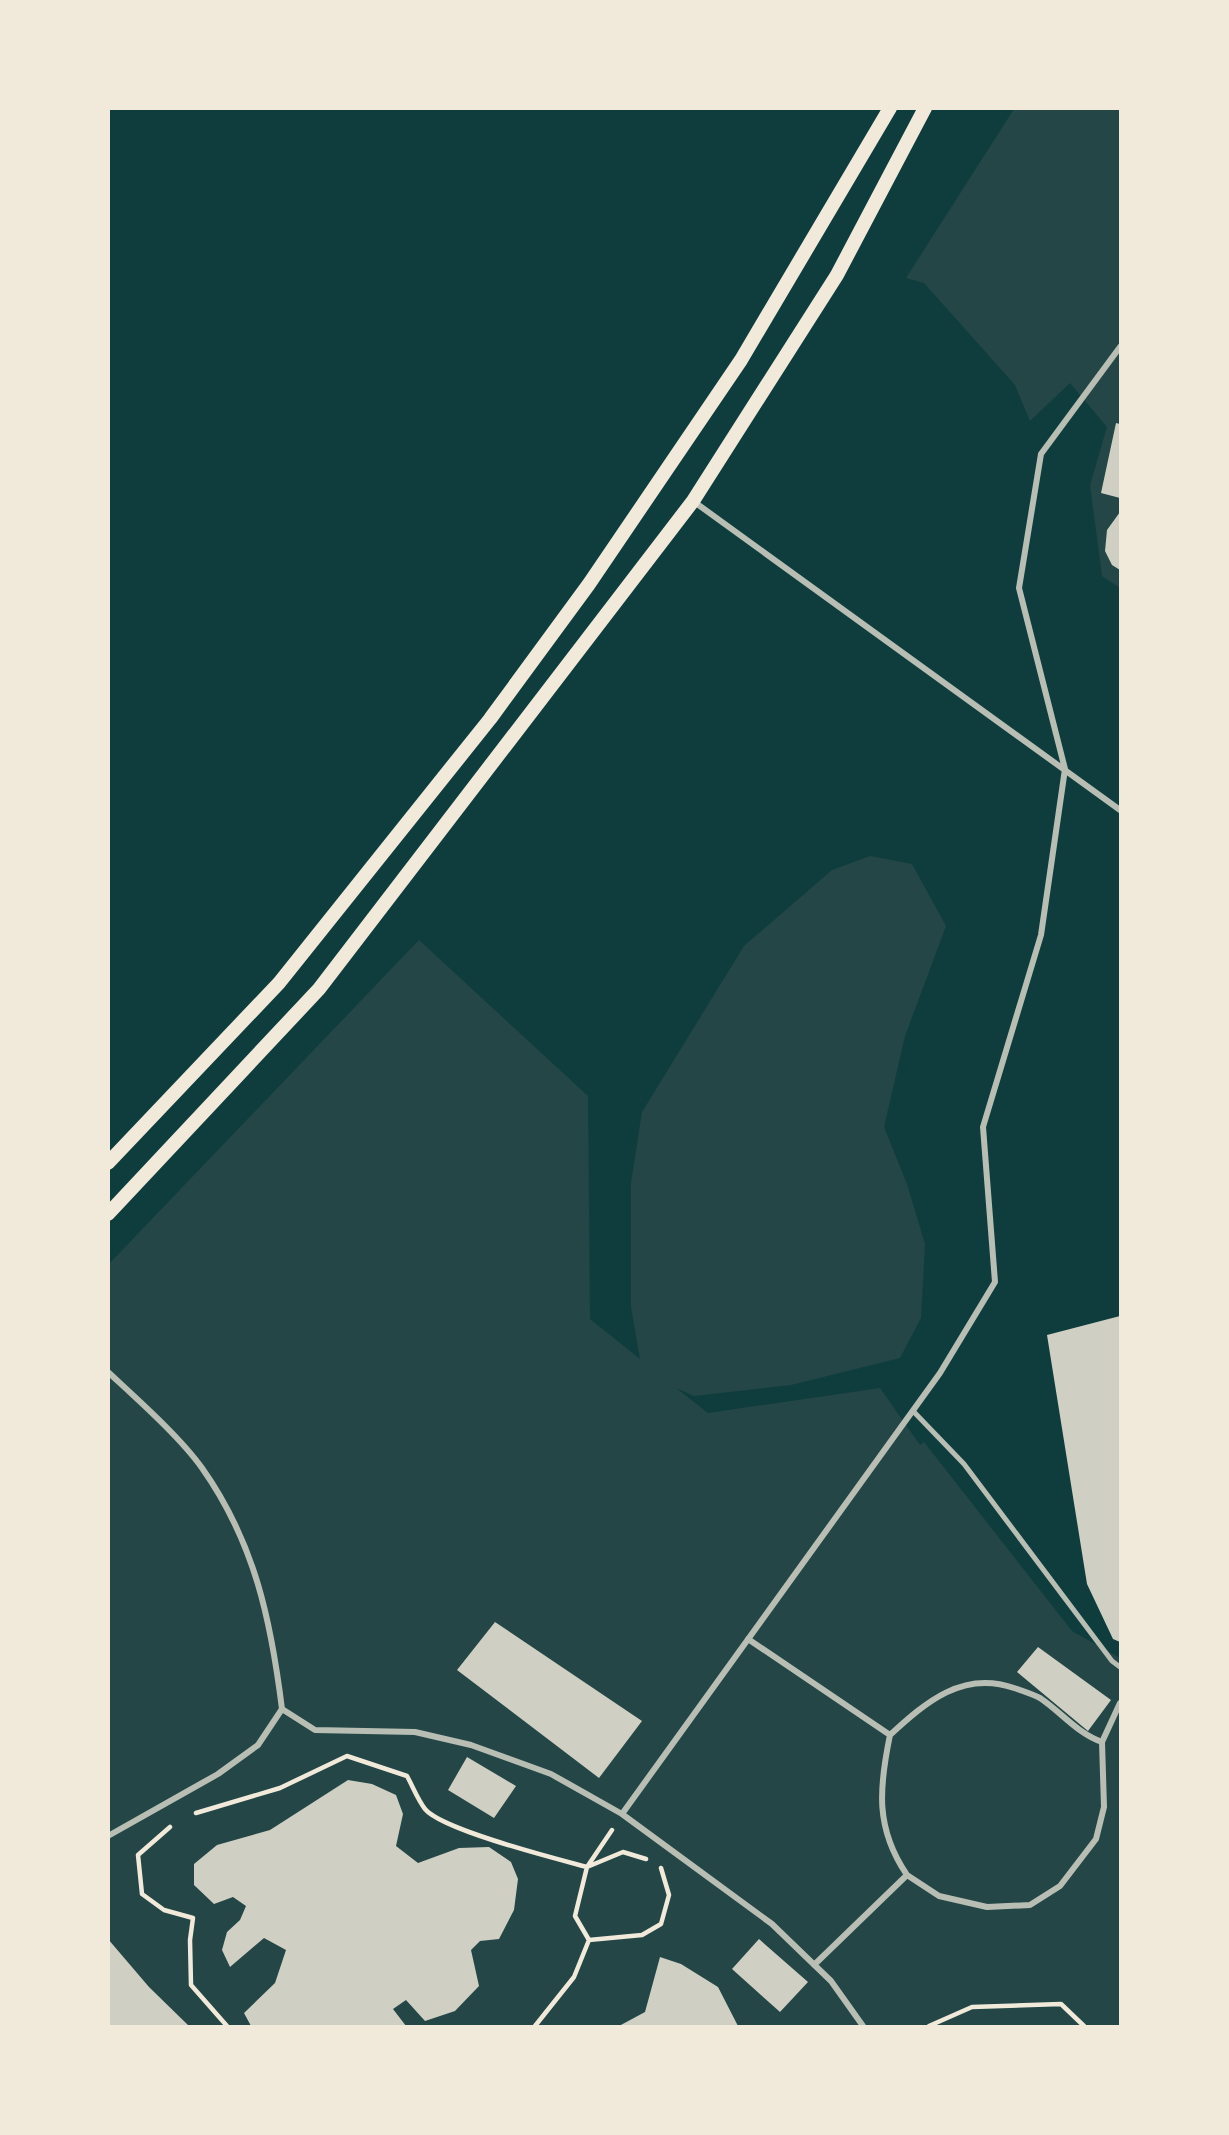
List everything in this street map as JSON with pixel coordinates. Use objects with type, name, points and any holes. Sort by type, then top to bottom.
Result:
[{"type":"main road","points":[[108,1163],[279,983],[490,719],[589,584],[741,360],[890,108]]},
{"type":"main road","points":[[108,1214],[319,989],[693,501],[837,275],[925,108]]},
{"type":"street","points":[[622,1814],[940,1373],[995,1282],[983,1127],[1041,935],[1065,769],[1019,589],[1041,454],[1121,347]]},
{"type":"street","points":[[693,501],[1121,810]]},
{"type":"street","points":[[108,1373],[201,1467],[231,1517],[260,1584],[273,1636],[282,1709],[258,1745],[218,1774],[108,1836]]},
{"type":"street","points":[[748,1639],[890,1735]]},
{"type":"street","points":[[1102,1742],[1091,1738],[1038,1697],[999,1683],[958,1685],[923,1704],[890,1735],[880,1784],[883,1817],[891,1852],[907,1875],[939,1896],[987,1908],[1030,1905],[1060,1886],[1096,1839],[1104,1807],[1102,1742],[1121,1703]]},
{"type":"street","points":[[282,1709],[315,1730],[415,1732],[471,1745],[551,1774],[622,1814],[772,1924],[831,1981],[863,2026]]},
{"type":"street","points":[[814,1965],[907,1875]]},
{"type":"lane","points":[[913,1411],[964,1464],[1112,1661],[1121,1667]]},
{"type":"path","points":[[183,1817],[280,1788],[347,1756],[407,1776],[426,1812],[463,1829],[587,1867],[623,1852],[648,1860]]},
{"type":"path","points":[[589,1940],[575,1916],[587,1867],[622,1814]]},
{"type":"path","points":[[174,1825],[138,1854],[142,1894],[164,1910],[193,1918],[191,1985],[227,2026]]},
{"type":"path","points":[[589,1940],[642,1935],[660,1924],[669,1895],[660,1864]]},
{"type":"path","points":[[535,2026],[574,1977],[589,1940]]},
{"type":"path","points":[[929,2026],[972,2007],[1060,2004],[1084,2026]]},
{"type":"shaded area","points":[[1014,109],[1120,109],[1120,588],[1102,576],[1090,485],[1107,427],[1070,383],[1030,421],[1015,385],[924,283],[906,278]]},
{"type":"shaded area","points":[[870,856],[912,864],[946,926],[905,1036],[884,1127],[907,1184],[925,1244],[921,1318],[900,1358],[791,1385],[694,1396],[676,1388],[708,1413],[880,1388],[920,1445],[924,1442],[1072,1631],[1120,1658],[1120,2026],[109,2026],[108,1265],[419,940],[588,1096],[590,1319],[640,1359],[631,1307],[631,1183],[642,1112],[744,946],[832,870]]},
{"type":"building","points":[[1116,423],[1120,424],[1120,498],[1101,493]]},
{"type":"building","points":[[1120,512],[1120,570],[1112,565],[1105,551],[1107,530]]},
{"type":"building","points":[[1120,1316],[1120,1642],[1113,1639],[1087,1584],[1047,1335]]},
{"type":"building","points":[[495,1622],[642,1721],[599,1778],[457,1670]]},
{"type":"building","points":[[1038,1647],[1111,1700],[1088,1731],[1017,1672]]},
{"type":"building","points":[[467,1757],[516,1786],[494,1818],[448,1790]]},
{"type":"building","points":[[348,1780],[372,1784],[396,1795],[403,1814],[396,1846],[418,1863],[459,1848],[489,1847],[511,1862],[518,1879],[514,1910],[499,1939],[480,1941],[471,1950],[479,1986],[455,2011],[425,2021],[406,2000],[393,2009],[406,2026],[251,2026],[244,2013],[275,1983],[286,1950],[264,1938],[230,1967],[222,1950],[227,1932],[240,1920],[246,1906],[233,1897],[214,1904],[194,1885],[194,1864],[217,1845],[270,1830]]},
{"type":"building","points":[[108,1939],[149,1987],[189,2026],[108,2026]]},
{"type":"building","points":[[759,1939],[808,1982],[780,2012],[732,1969]]},
{"type":"building","points":[[660,1957],[681,1964],[718,1987],[738,2026],[619,2026],[645,2012]]}]
